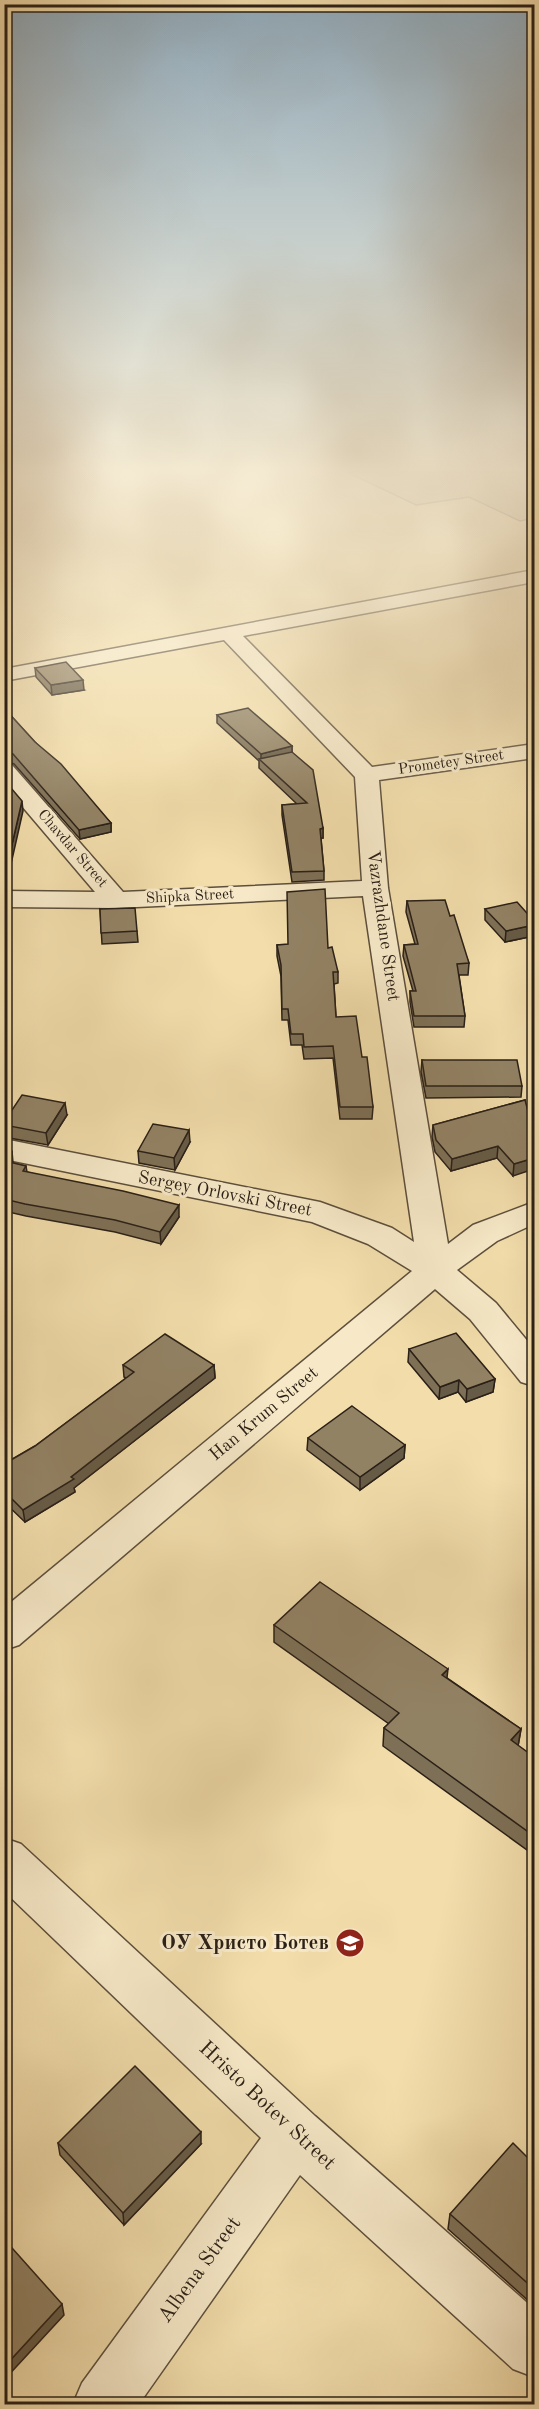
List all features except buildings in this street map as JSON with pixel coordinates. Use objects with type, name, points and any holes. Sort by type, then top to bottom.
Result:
[{"type":"street","points":[[4,675],[490,584]]},
{"type":"street","points":[[230,634],[367,775]]},
{"type":"street","name":"Prometey Street","points":[[367,775],[505,755],[532,761]]},
{"type":"street","name":"Chavdar Street","points":[[4,770],[116,900]]},
{"type":"street","name":"Vazrazhdane Street","points":[[367,775],[375,888],[435,1269]]},
{"type":"street","name":"Shipka Street","points":[[4,899],[116,900],[375,888]]},
{"type":"street","name":"Sergey Orlovski Street","points":[[4,1149],[320,1213],[380,1236],[435,1269],[483,1311],[534,1373]]},
{"type":"street","name":"Han Krum Street","points":[[4,1634],[435,1269],[485,1233],[534,1212]]},
{"type":"street","name":"Hristo Botev Street","points":[[4,1859],[296,2135],[534,2348]]},
{"type":"street","name":"Albena Street","points":[[103,2404],[296,2135]]},
{"type":"place","name":"ОУ Христо Ботев","points":[[350,1943]]}]
